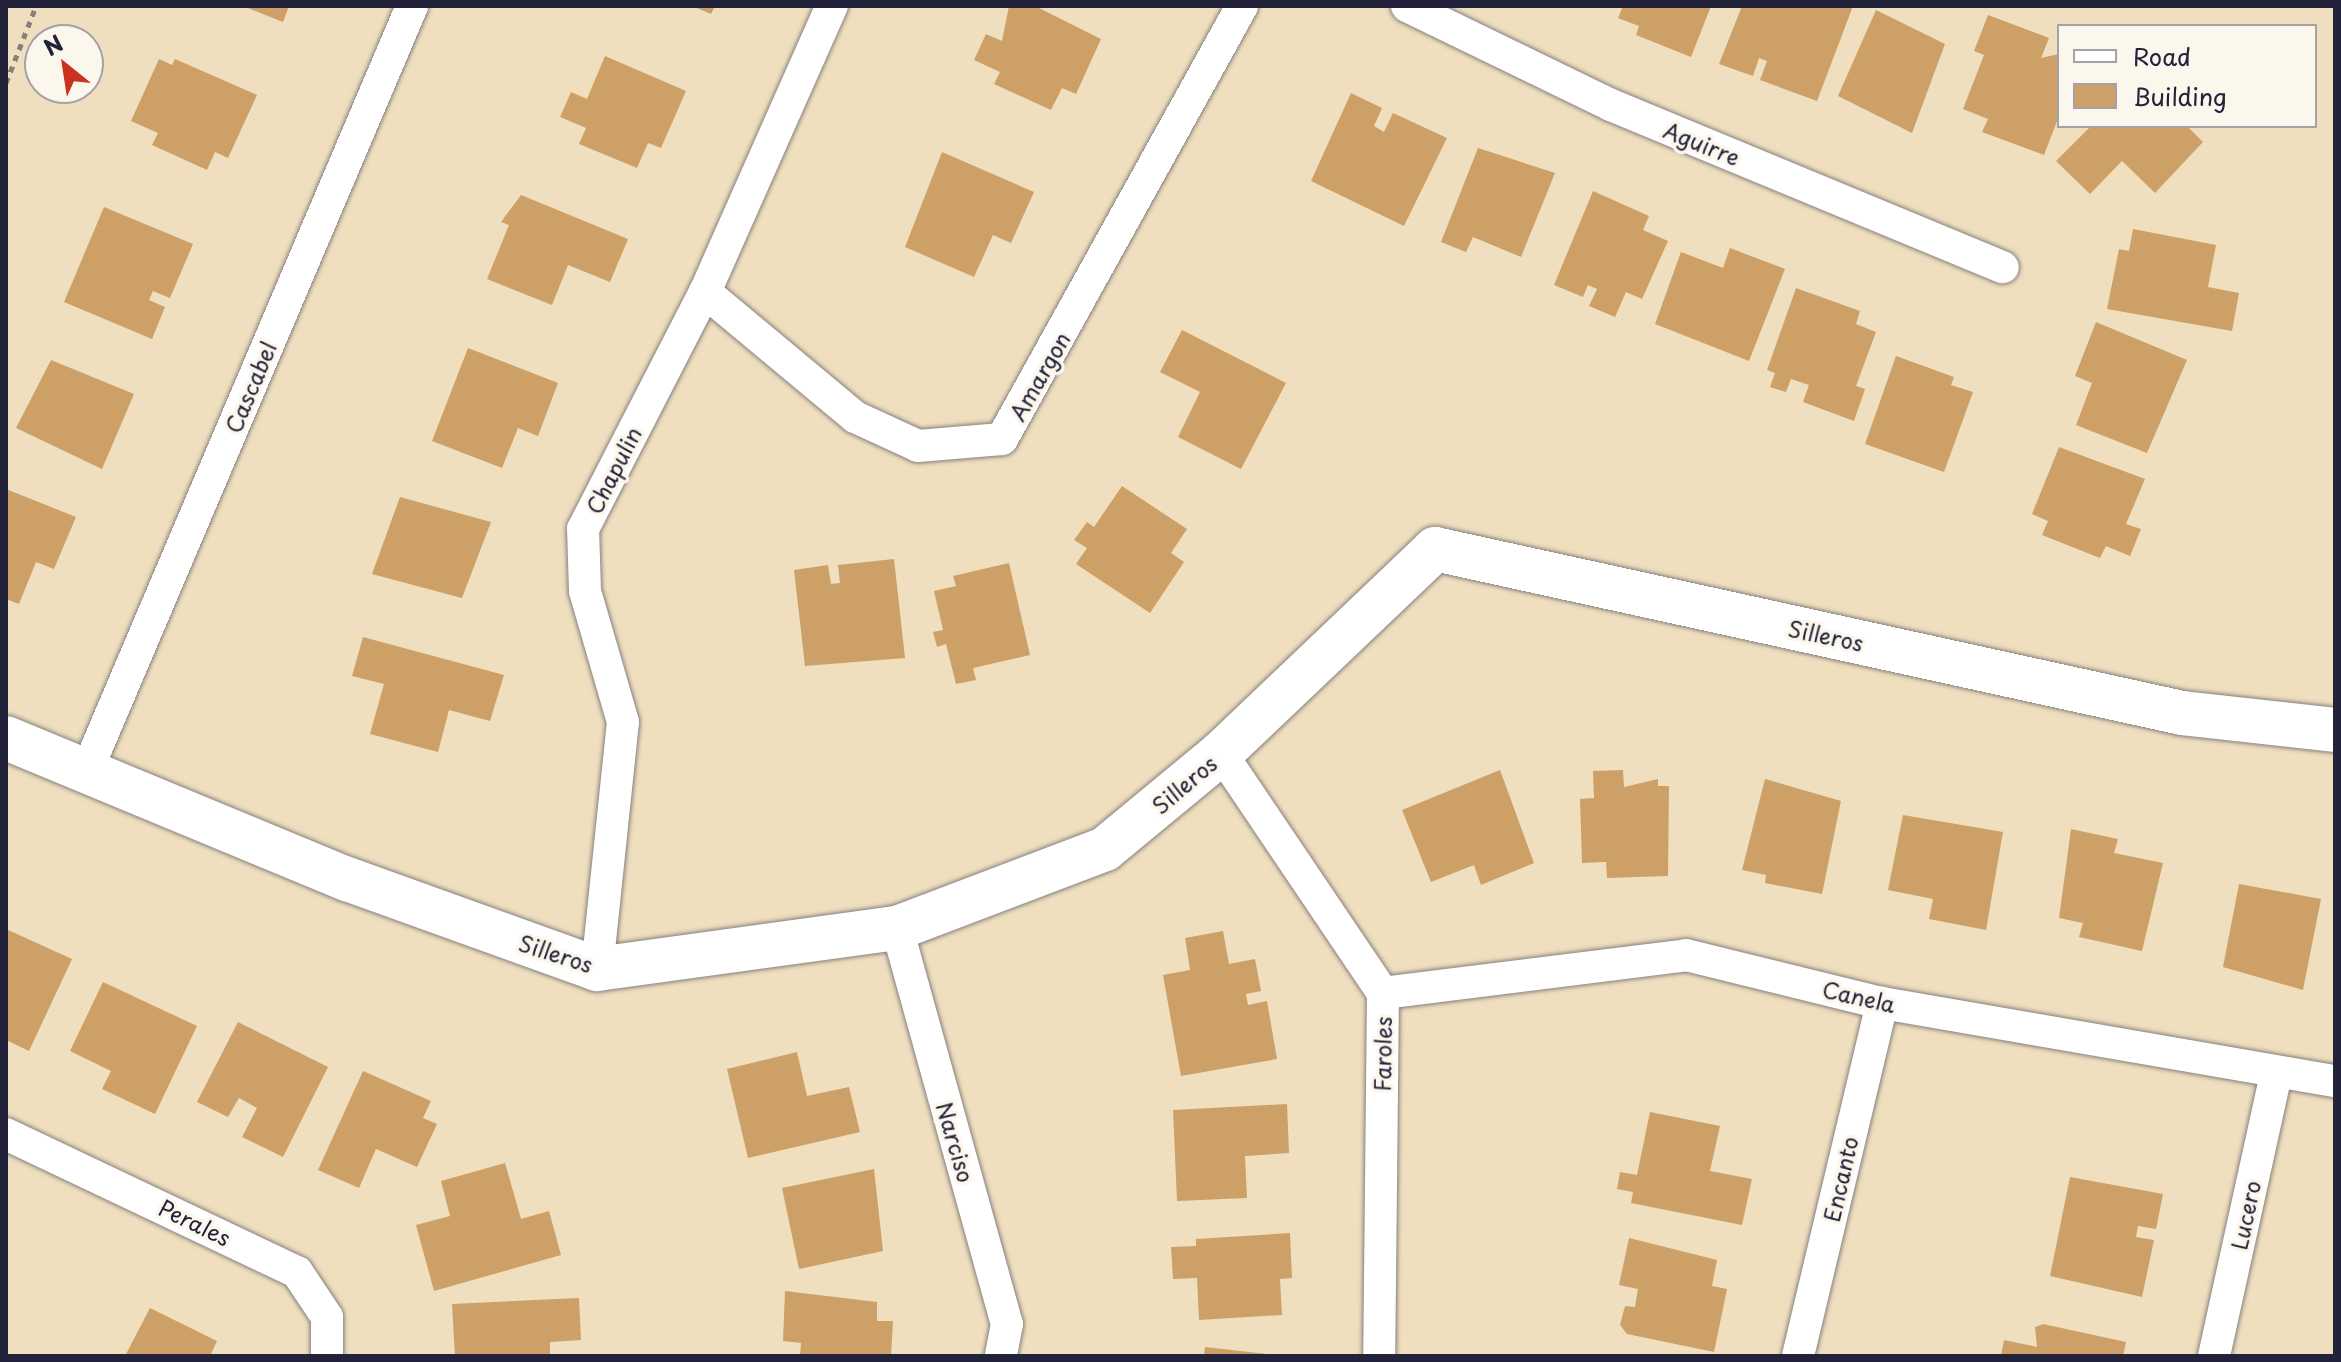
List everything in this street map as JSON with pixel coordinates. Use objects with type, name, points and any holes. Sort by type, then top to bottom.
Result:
[{"type":"street","name":"Cascabel","points":[[88,768],[412,6]]},
{"type":"street","name":"Chapulin","points":[[597,969],[623,722],[585,591],[583,529],[705,292],[832,6]]},
{"type":"street","name":"Amargon","points":[[705,292],[855,417],[918,446],[1002,439],[1242,6]]},
{"type":"street","name":"Aguirre","points":[[1407,6],[1611,105],[2003,267]]},
{"type":"street","name":"Silleros","points":[[6,738],[88,768],[347,879],[597,969],[897,928],[1105,849],[1221,753],[1435,549],[2182,713],[2335,730]]},
{"type":"street","name":"Faroles","points":[[1221,753],[1383,993],[1379,1356]]},
{"type":"street","name":"Narciso","points":[[897,928],[1007,1324],[1001,1356]]},
{"type":"street","name":"Canela","points":[[1383,993],[1686,955],[1882,1003],[2276,1074],[2335,1081]]},
{"type":"street","name":"Encanto","points":[[1798,1356],[1882,1003]]},
{"type":"street","name":"Lucero","points":[[2214,1356],[2276,1074]]},
{"type":"street","name":"Perales","points":[[6,1134],[297,1272],[327,1317],[327,1356]]},
{"type":"path","points":[[6,83],[36,6]]},
{"type":"building","points":[[243,6],[289,6],[283,22]]},
{"type":"building","points":[[692,6],[715,6],[711,14]]},
{"type":"building","points":[[1009,6],[1035,6],[1101,39],[1076,94],[1062,88],[1051,110],[994,84],[1000,72],[974,60],[986,34],[1002,41]]},
{"type":"building","points":[[1623,6],[1711,6],[1691,57],[1636,35],[1639,26],[1618,18]]},
{"type":"building","points":[[1742,6],[1853,6],[1817,101],[1760,80],[1767,61],[1759,58],[1753,76],[1719,64]]},
{"type":"building","points":[[1876,10],[1945,44],[1912,133],[1838,96]]},
{"type":"building","points":[[1988,15],[2049,38],[2041,58],[2057,54],[2057,121],[2044,155],[1982,132],[1988,119],[1963,109],[1984,55],[1974,51]]},
{"type":"building","points":[[605,56],[686,91],[661,148],[648,143],[637,168],[579,144],[586,128],[560,117],[571,92],[587,99]]},
{"type":"building","points":[[159,59],[172,65],[175,59],[257,95],[228,158],[215,152],[207,170],[152,145],[158,133],[131,121]]},
{"type":"building","points":[[1351,93],[1382,108],[1374,126],[1384,132],[1393,113],[1447,138],[1404,226],[1311,181]]},
{"type":"building","points":[[2089,128],[2189,128],[2203,142],[2155,193],[2122,161],[2090,194],[2056,161]]},
{"type":"building","points":[[1478,148],[1555,173],[1521,257],[1473,237],[1466,252],[1441,242]]},
{"type":"building","points":[[942,152],[1034,192],[1011,243],[993,235],[974,277],[905,247]]},
{"type":"building","points":[[1593,191],[1649,216],[1643,230],[1668,241],[1642,299],[1626,292],[1615,317],[1589,306],[1597,289],[1588,285],[1583,297],[1554,285]]},
{"type":"building","points":[[521,195],[628,239],[610,282],[568,265],[552,305],[487,279],[509,225],[501,222]]},
{"type":"building","points":[[104,207],[193,244],[170,298],[153,291],[149,300],[165,307],[152,339],[64,302]]},
{"type":"building","points":[[2133,229],[2216,245],[2208,287],[2239,293],[2232,331],[2107,309],[2119,249],[2129,251]]},
{"type":"building","points":[[1730,248],[1785,269],[1749,361],[1655,324],[1681,252],[1723,268]]},
{"type":"building","points":[[1796,288],[1860,311],[1856,324],[1876,332],[1856,386],[1865,389],[1854,421],[1803,402],[1809,385],[1791,379],[1786,392],[1770,387],[1775,373],[1767,370]]},
{"type":"building","points":[[2096,322],[2187,360],[2147,453],[2076,425],[2092,383],[2075,376]]},
{"type":"building","points":[[1182,330],[1286,383],[1241,469],[1178,437],[1200,392],[1160,372]]},
{"type":"building","points":[[468,348],[558,383],[538,436],[518,428],[502,468],[432,441]]},
{"type":"building","points":[[1896,356],[1954,377],[1951,385],[1973,392],[1944,472],[1865,444]]},
{"type":"building","points":[[51,360],[134,394],[102,469],[16,428]]},
{"type":"building","points":[[2059,447],[2145,479],[2126,524],[2141,529],[2130,556],[2106,546],[2100,558],[2042,535],[2048,521],[2032,514]]},
{"type":"building","points":[[1122,486],[1187,529],[1171,553],[1184,562],[1150,613],[1076,564],[1087,548],[1074,540],[1087,522],[1094,527]]},
{"type":"building","points":[[6,489],[76,517],[54,569],[36,562],[19,604],[6,599]]},
{"type":"building","points":[[400,497],[491,522],[462,598],[372,574]]},
{"type":"building","points":[[894,559],[905,658],[805,666],[794,570],[828,565],[831,584],[840,583],[838,565]]},
{"type":"building","points":[[1009,563],[1030,655],[973,668],[976,680],[956,684],[946,644],[937,647],[933,632],[943,630],[934,591],[956,586],[953,576]]},
{"type":"building","points":[[363,637],[504,675],[490,721],[449,710],[438,752],[370,734],[384,684],[352,676]]},
{"type":"building","points":[[1500,770],[1534,863],[1481,885],[1474,865],[1431,882],[1402,810]]},
{"type":"building","points":[[1623,770],[1624,787],[1658,779],[1658,786],[1669,786],[1668,876],[1607,878],[1606,862],[1582,863],[1580,799],[1594,798],[1593,771]]},
{"type":"building","points":[[1765,779],[1841,801],[1822,894],[1765,883],[1766,875],[1742,870]]},
{"type":"building","points":[[1903,815],[2003,832],[1986,930],[1929,919],[1933,899],[1888,890]]},
{"type":"building","points":[[2071,829],[2118,839],[2114,853],[2163,863],[2142,951],[2079,937],[2083,923],[2059,918]]},
{"type":"building","points":[[2239,884],[2321,899],[2303,990],[2223,967]]},
{"type":"building","points":[[6,929],[72,959],[29,1051],[6,1040]]},
{"type":"building","points":[[1223,931],[1229,964],[1255,959],[1261,991],[1246,994],[1248,1005],[1267,1001],[1277,1059],[1181,1076],[1163,975],[1190,970],[1185,938]]},
{"type":"building","points":[[103,982],[197,1026],[155,1114],[102,1089],[111,1071],[70,1051]]},
{"type":"building","points":[[238,1022],[328,1067],[283,1157],[242,1137],[257,1108],[239,1098],[228,1117],[197,1102]]},
{"type":"building","points":[[797,1052],[807,1096],[849,1087],[860,1132],[748,1158],[727,1069]]},
{"type":"building","points":[[363,1071],[431,1101],[423,1118],[437,1124],[417,1167],[376,1149],[359,1188],[318,1170]]},
{"type":"building","points":[[1287,1104],[1289,1153],[1245,1156],[1247,1198],[1177,1201],[1173,1110]]},
{"type":"building","points":[[1650,1112],[1720,1126],[1710,1171],[1752,1179],[1742,1225],[1631,1203],[1633,1192],[1617,1189],[1620,1172],[1637,1175]]},
{"type":"building","points":[[505,1163],[521,1219],[549,1211],[561,1255],[434,1291],[416,1225],[450,1216],[441,1181]]},
{"type":"building","points":[[874,1169],[883,1251],[799,1269],[782,1188]]},
{"type":"building","points":[[2070,1177],[2163,1194],[2156,1229],[2138,1226],[2136,1237],[2154,1240],[2142,1297],[2050,1276]]},
{"type":"building","points":[[1290,1233],[1292,1278],[1280,1279],[1282,1315],[1199,1320],[1197,1278],[1173,1279],[1171,1247],[1196,1246],[1196,1239]]},
{"type":"building","points":[[1629,1238],[1717,1260],[1712,1286],[1727,1289],[1714,1352],[1627,1334],[1620,1325],[1625,1306],[1635,1307],[1638,1289],[1619,1285]]},
{"type":"building","points":[[785,1291],[877,1302],[877,1321],[893,1321],[891,1356],[800,1356],[801,1343],[783,1341]]},
{"type":"building","points":[[579,1298],[581,1340],[550,1342],[550,1356],[455,1356],[452,1304]]},
{"type":"building","points":[[150,1308],[217,1341],[210,1356],[125,1356]]},
{"type":"building","points":[[2043,1324],[2126,1342],[2123,1356],[2001,1356],[2004,1340],[2037,1347],[2035,1327]]},
{"type":"building","points":[[1205,1347],[1267,1354],[1267,1356],[1204,1356]]}]
